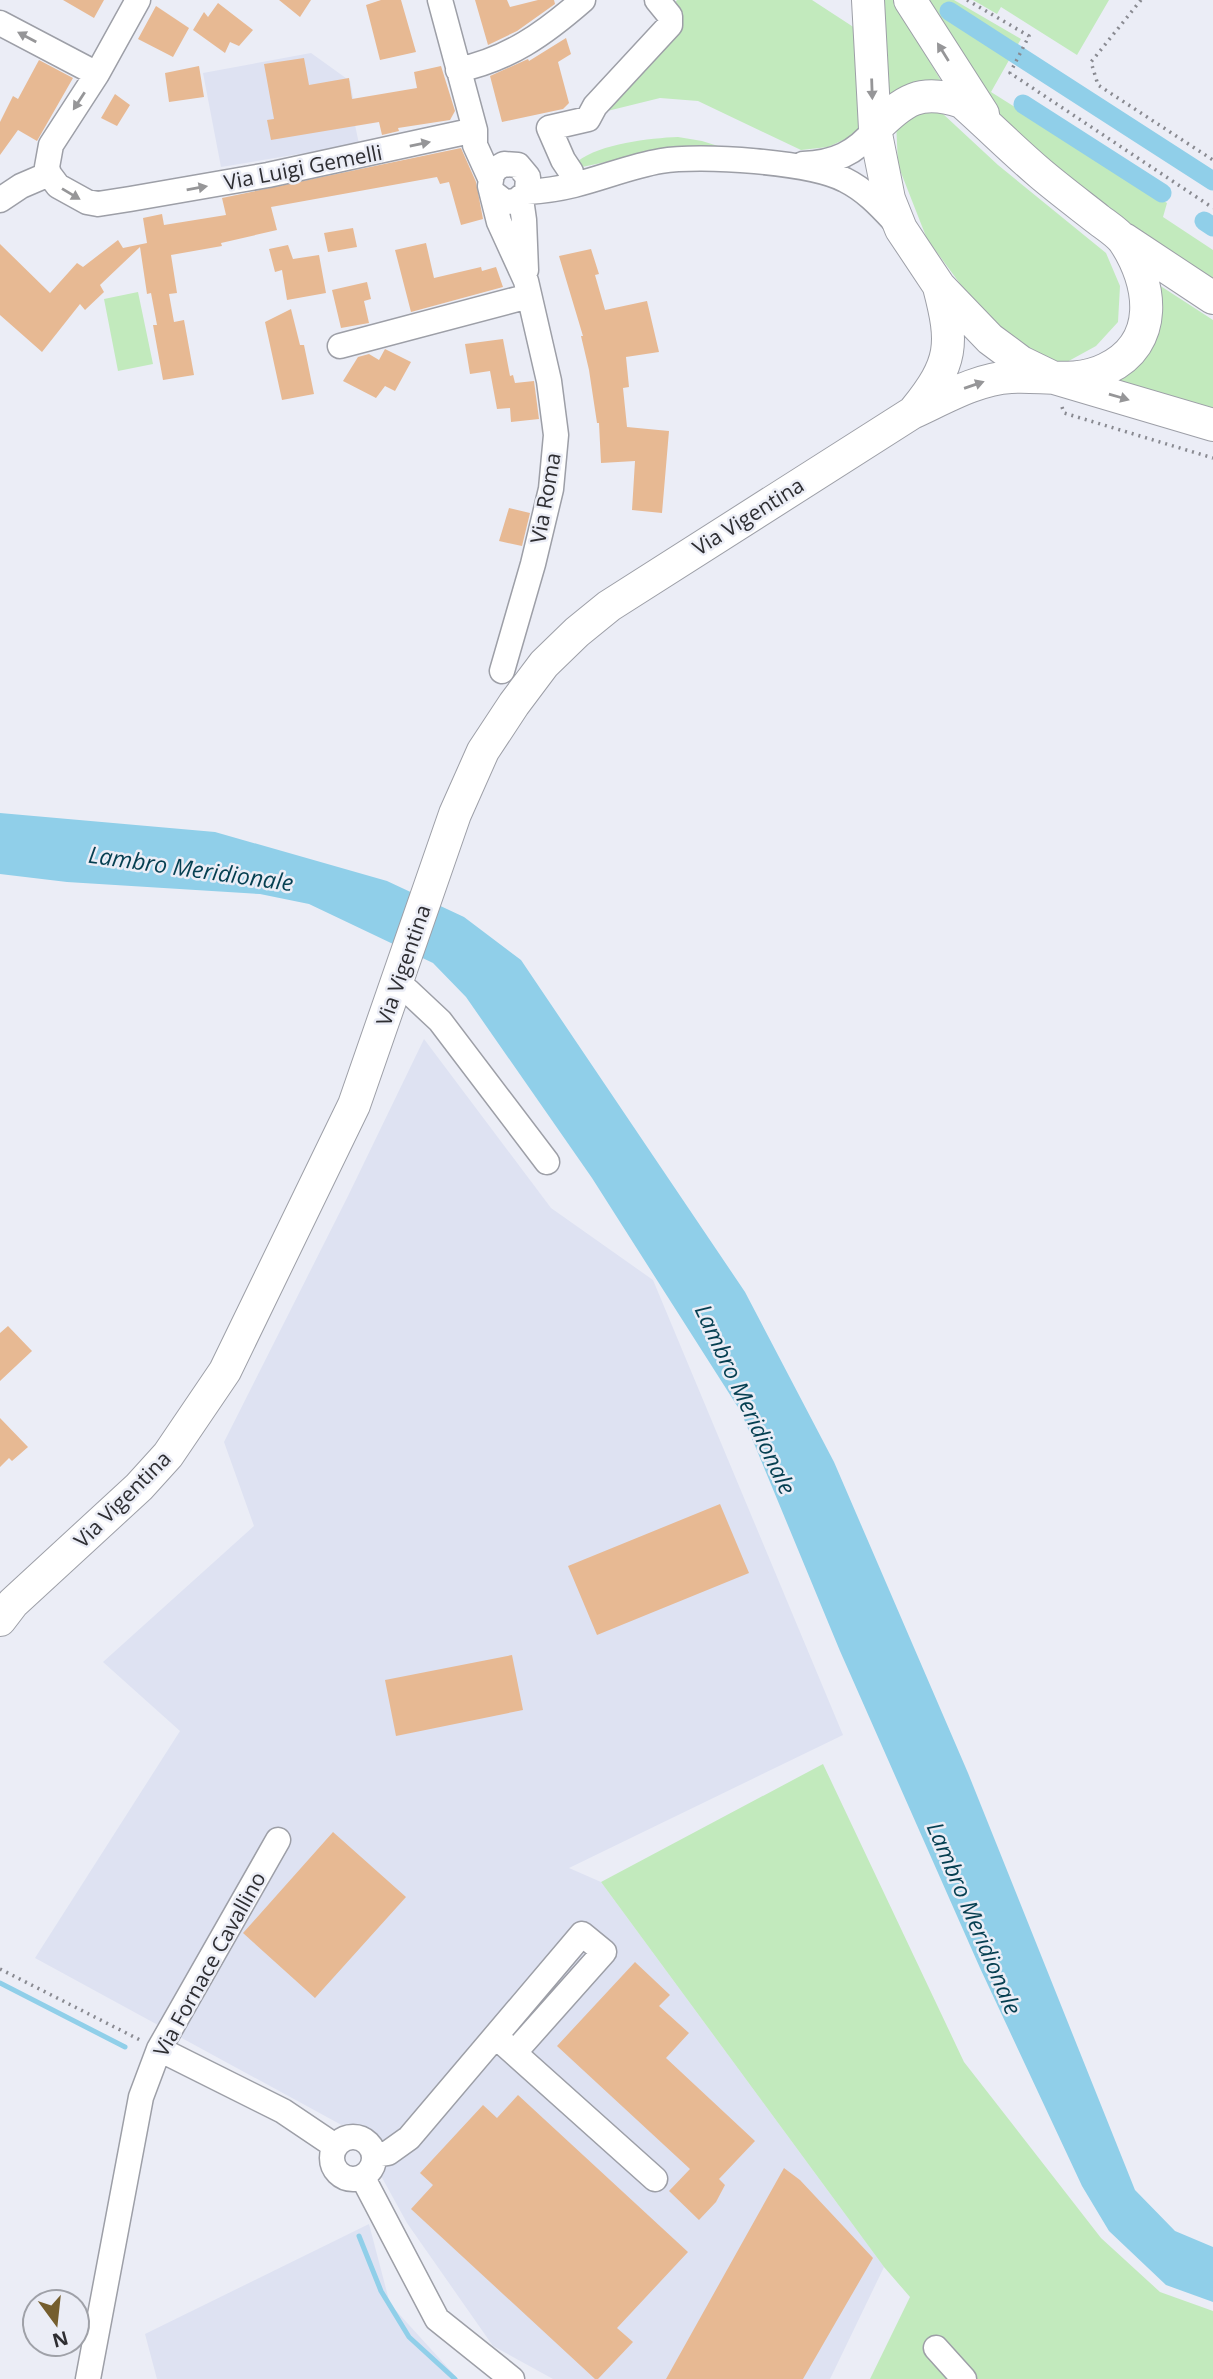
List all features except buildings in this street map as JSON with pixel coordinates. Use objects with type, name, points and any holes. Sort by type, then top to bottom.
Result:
[{"type":"main road","points":[[867,0],[875,129],[889,199],[901,229],[939,286],[990,339],[1021,362],[1054,378],[1213,425]]},
{"type":"main road","points":[[910,0],[993,130]]},
{"type":"main road","points":[[875,129],[906,102],[924,96],[945,97],[962,102],[1040,173],[1122,238],[1213,298]]},
{"type":"main road","points":[[912,413],[962,389],[986,381],[1011,377],[1084,376],[1107,369],[1126,355],[1139,338],[1147,317],[1146,290],[1122,238]]},
{"type":"main road","points":[[912,413],[940,376],[949,349],[949,323],[939,286]]},
{"type":"main road","name":"Via Vigentina","points":[[0,1620],[13,1603],[139,1487],[168,1455],[219,1381],[354,1105],[455,814],[483,751],[544,664],[609,606],[912,413]]},
{"type":"street","points":[[0,200],[21,186],[49,174],[47,167],[51,145],[97,74],[138,0]]},
{"type":"street","name":"Via Roma","points":[[440,0],[475,130],[475,145],[511,183],[524,220],[527,289],[550,381],[556,435],[551,489],[533,564],[502,671]]},
{"type":"street","points":[[458,70],[485,64],[511,53],[583,0]]},
{"type":"street","points":[[571,172],[549,128],[589,119],[595,106],[670,25],[670,16],[657,0]]},
{"type":"street","points":[[0,23],[97,74]]},
{"type":"street","points":[[511,183],[574,185],[663,160],[822,163],[846,155],[862,145],[875,129]]},
{"type":"street","name":"Via Luigi Gemelli","points":[[49,174],[58,186],[87,202],[99,204],[268,175],[475,130]]},
{"type":"street","points":[[781,164],[816,170],[845,180],[874,199],[901,229]]},
{"type":"street","points":[[511,183],[571,172],[622,170]]},
{"type":"street","points":[[340,346],[527,289]]},
{"type":"street","points":[[396,988],[408,991],[440,1021],[547,1162]]},
{"type":"street","name":"Via Fornace Cavallino","points":[[88,2379],[141,2097],[159,2049],[278,1840]]},
{"type":"street","points":[[374,2155],[388,2152],[409,2138],[582,1934],[604,1952],[515,2052]]},
{"type":"street","points":[[495,2036],[655,2179]]},
{"type":"street","points":[[159,2049],[283,2111],[335,2146]]},
{"type":"street","points":[[354,2137],[368,2142],[374,2155],[372,2168],[363,2178],[349,2179],[337,2173],[332,2160],[335,2146],[340,2141],[354,2137]]},
{"type":"street","points":[[363,2178],[437,2319],[512,2379]]},
{"type":"street","points":[[936,2348],[964,2379]]},
{"type":"path","points":[[967,0],[1029,36],[1010,73],[1213,208]]},
{"type":"path","points":[[1141,0],[1091,62],[1098,85],[1213,160]]},
{"type":"path","points":[[1054,378],[1064,414],[1213,458]]},
{"type":"path","points":[[0,1969],[159,2049]]},
{"type":"shaded area","points":[[311,53],[350,81],[359,144],[221,167],[203,73]]},
{"type":"shaded area","points":[[424,1039],[551,1208],[653,1280],[843,1735],[569,1868],[601,1882],[884,2267],[830,2379],[553,2379],[493,2346],[407,2223],[358,2134],[35,1958],[180,1731],[103,1662],[254,1526],[224,1442]]},
{"type":"shaded area","points":[[369,2224],[390,2304],[458,2379],[157,2379],[145,2334]]},
{"type":"green space","points":[[677,0],[812,0],[858,30],[860,128],[852,136],[828,147],[801,150],[698,101],[660,98],[579,118]]},
{"type":"green space","points":[[876,0],[893,0],[943,84],[881,106]]},
{"type":"green space","points":[[926,0],[954,0],[1021,39],[991,92],[1167,203],[1163,217],[1213,250],[1213,283],[1044,166],[1010,135]]},
{"type":"green space","points":[[973,0],[1109,0],[1077,55],[1001,7],[997,14]]},
{"type":"green space","points":[[923,110],[942,113],[998,165],[1106,253],[1120,286],[1118,322],[1096,346],[1065,363],[1030,357],[978,308],[927,239],[898,165],[896,122]]},
{"type":"green space","points":[[678,137],[734,151],[644,154],[582,167],[578,165],[578,161],[587,155],[612,146]]},
{"type":"green space","points":[[1159,285],[1213,320],[1213,410],[1114,381]]},
{"type":"green space","points":[[138,292],[153,364],[118,371],[104,299]]},
{"type":"green space","points":[[823,1764],[964,2062],[1101,2238],[1160,2292],[1213,2311],[1213,2379],[870,2379],[910,2297],[884,2267],[601,1882]]},
{"type":"water","name":"Lambro Meridionale","points":[[0,813],[215,832],[387,881],[464,917],[521,960],[745,1292],[834,1462],[968,1773],[1135,2190],[1175,2231],[1213,2247],[1213,2302],[1166,2285],[1109,2231],[1082,2186],[980,1968],[840,1651],[741,1412],[592,1178],[466,997],[433,963],[309,904],[260,894],[67,882],[0,874]]},
{"type":"waterway","points":[[949,11],[1213,181]]},
{"type":"waterway","points":[[1023,104],[1162,193]]},
{"type":"waterway","points":[[1204,221],[1213,227]]},
{"type":"waterway","points":[[0,1983],[125,2047]]},
{"type":"waterway","points":[[359,2236],[381,2291],[409,2337],[455,2379]]}]
